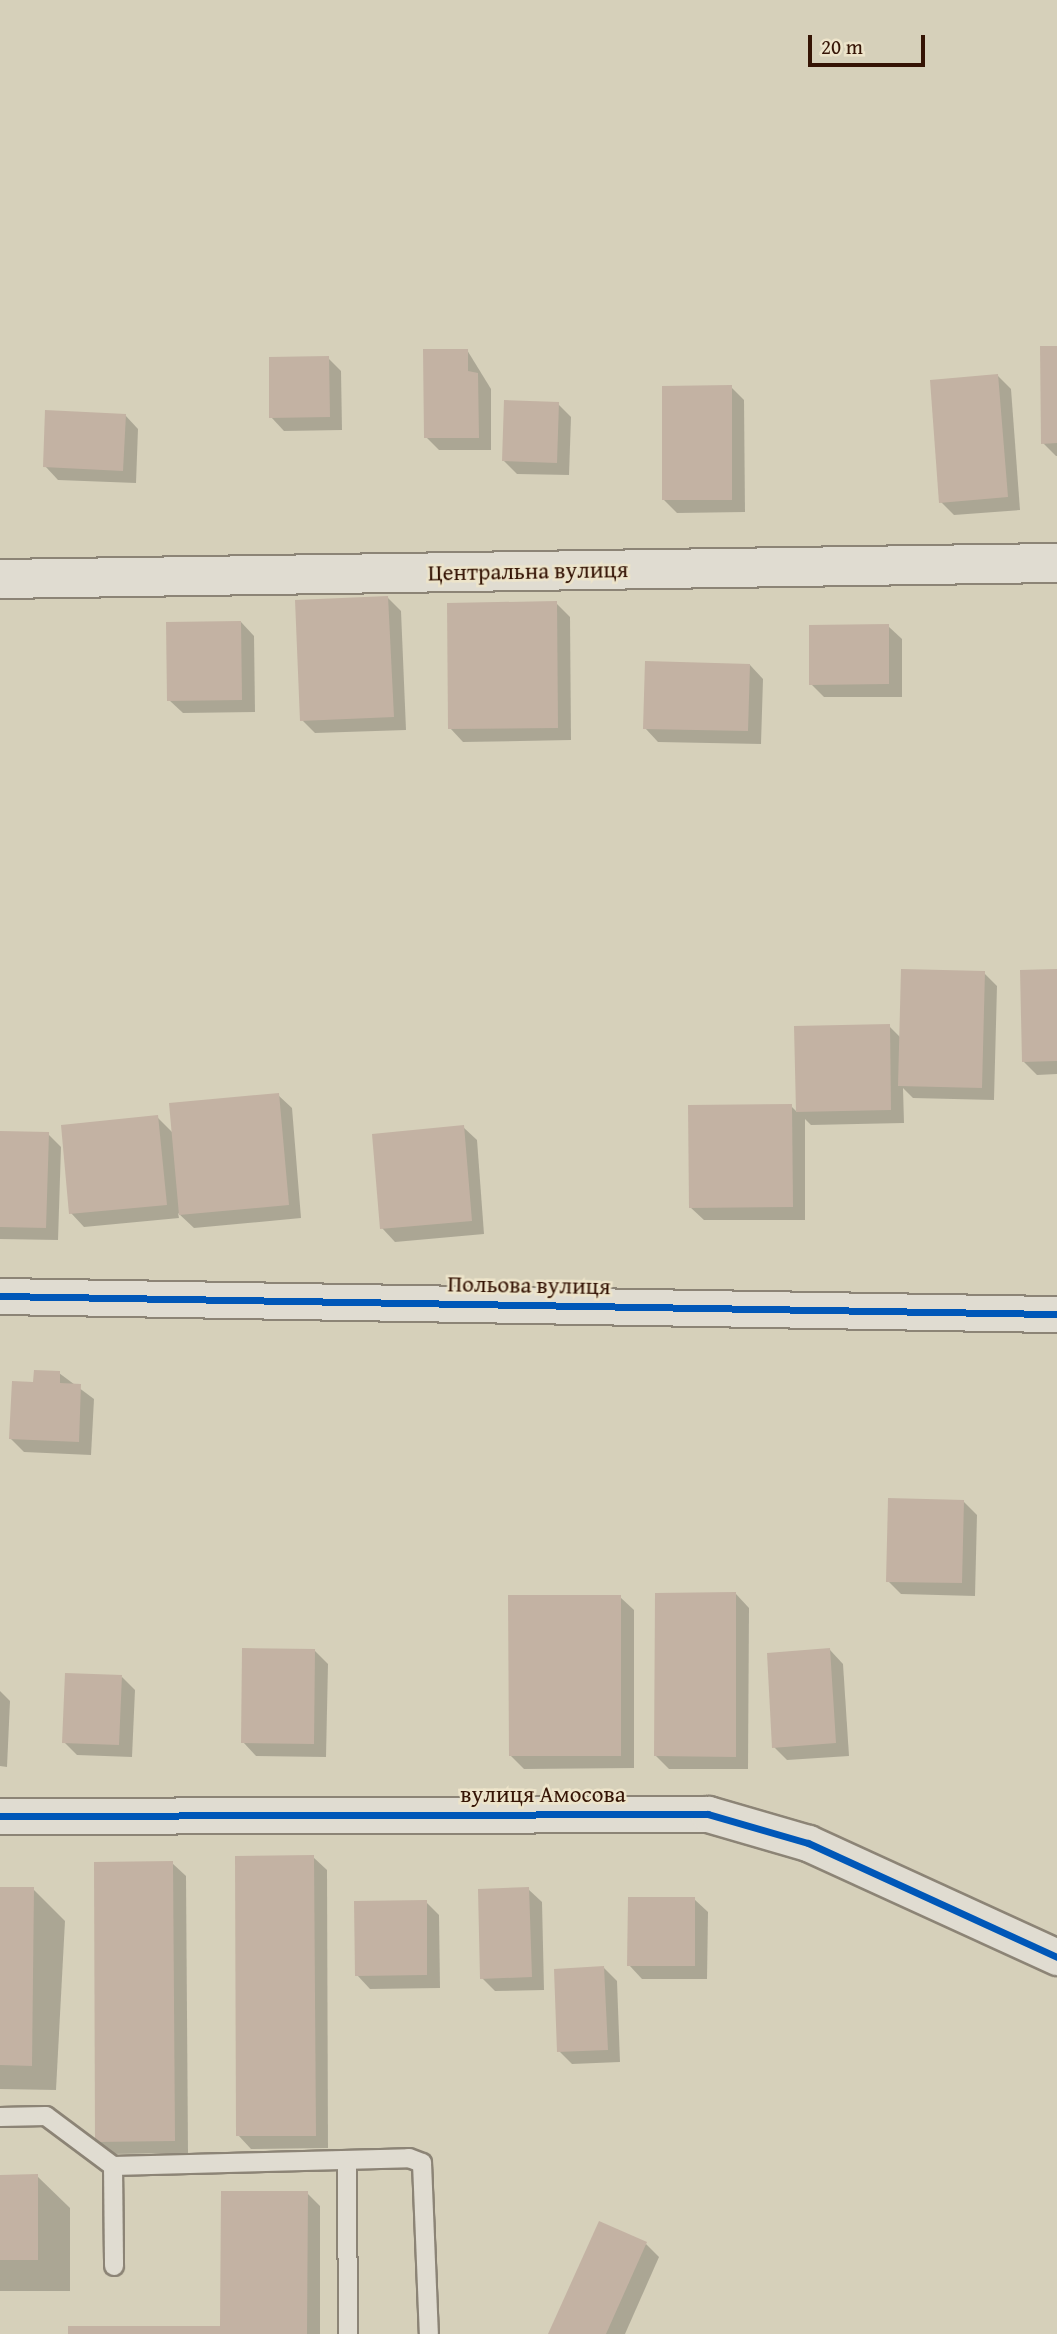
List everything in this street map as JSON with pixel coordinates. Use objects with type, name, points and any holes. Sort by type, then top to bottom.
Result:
[{"type":"main road","name":"Центральна вулиця","points":[[0,579],[1057,563]]},
{"type":"street","name":"Польова вулиця","points":[[0,1296],[1057,1314]]},
{"type":"street","name":"вулиця Амосова","points":[[0,1816],[708,1814],[808,1843],[1057,1957]]},
{"type":"lane","points":[[0,2117],[46,2116],[113,2166],[347,2160],[422,2163],[428,2177],[429,2334]]},
{"type":"lane","points":[[347,2160],[348,2334]]},
{"type":"lane","points":[[113,2166],[114,2266]]},
{"type":"building","points":[[1040,346],[1057,346],[1057,443],[1041,444]]},
{"type":"building","points":[[423,349],[468,349],[468,371],[478,373],[479,438],[424,438]]},
{"type":"building","points":[[329,356],[330,417],[269,418],[269,357]]},
{"type":"building","points":[[998,374],[1008,497],[939,503],[930,380]]},
{"type":"building","points":[[732,385],[732,500],[662,500],[662,386]]},
{"type":"building","points":[[504,400],[559,402],[557,463],[502,461]]},
{"type":"building","points":[[45,410],[126,414],[123,471],[43,467]]},
{"type":"building","points":[[388,596],[394,717],[300,721],[295,600]]},
{"type":"building","points":[[557,601],[558,728],[448,729],[447,603]]},
{"type":"building","points":[[241,621],[242,700],[167,701],[166,622]]},
{"type":"building","points":[[889,624],[889,684],[809,685],[809,625]]},
{"type":"building","points":[[645,661],[750,664],[748,731],[643,729]]},
{"type":"building","points":[[901,969],[985,971],[982,1088],[898,1086]]},
{"type":"building","points":[[1057,969],[1057,1061],[1022,1062],[1020,970]]},
{"type":"building","points":[[890,1024],[891,1110],[796,1112],[794,1026]]},
{"type":"building","points":[[279,1093],[289,1205],[179,1215],[169,1103]]},
{"type":"building","points":[[792,1104],[793,1207],[689,1208],[688,1105]]},
{"type":"building","points":[[158,1115],[167,1205],[69,1214],[61,1125]]},
{"type":"building","points":[[464,1125],[472,1221],[380,1229],[372,1134]]},
{"type":"building","points":[[0,1131],[49,1132],[46,1228],[0,1227]]},
{"type":"building","points":[[34,1370],[60,1371],[60,1383],[81,1384],[79,1442],[9,1439],[12,1381],[33,1382]]},
{"type":"building","points":[[888,1498],[964,1500],[962,1583],[886,1582]]},
{"type":"building","points":[[736,1592],[736,1757],[654,1756],[655,1593]]},
{"type":"building","points":[[508,1595],[621,1595],[621,1756],[509,1756]]},
{"type":"building","points":[[242,1648],[315,1649],[314,1744],[241,1743]]},
{"type":"building","points":[[830,1648],[836,1743],[772,1748],[767,1653]]},
{"type":"building","points":[[65,1673],[122,1675],[119,1745],[62,1743]]},
{"type":"building","points":[[314,1855],[316,2136],[236,2136],[235,1856]]},
{"type":"building","points":[[173,1861],[175,2141],[95,2142],[94,1862]]},
{"type":"building","points":[[0,1887],[34,1887],[32,2066],[0,2065]]},
{"type":"building","points":[[529,1887],[532,1977],[480,1979],[478,1889]]},
{"type":"building","points":[[628,1897],[695,1897],[695,1966],[627,1966]]},
{"type":"building","points":[[427,1900],[427,1975],[355,1976],[354,1901]]},
{"type":"building","points":[[604,1966],[608,2050],[557,2052],[554,1969]]},
{"type":"building","points":[[38,2174],[38,2260],[0,2260],[0,2175]]},
{"type":"building","points":[[221,2191],[308,2191],[307,2334],[68,2334],[68,2326],[220,2326]]},
{"type":"building","points":[[599,2221],[647,2242],[606,2334],[548,2334]]},
{"type":"cycle path","points":[[0,1296],[1057,1314]]},
{"type":"cycle path","points":[[0,1816],[708,1814],[808,1843],[1057,1957]]}]
